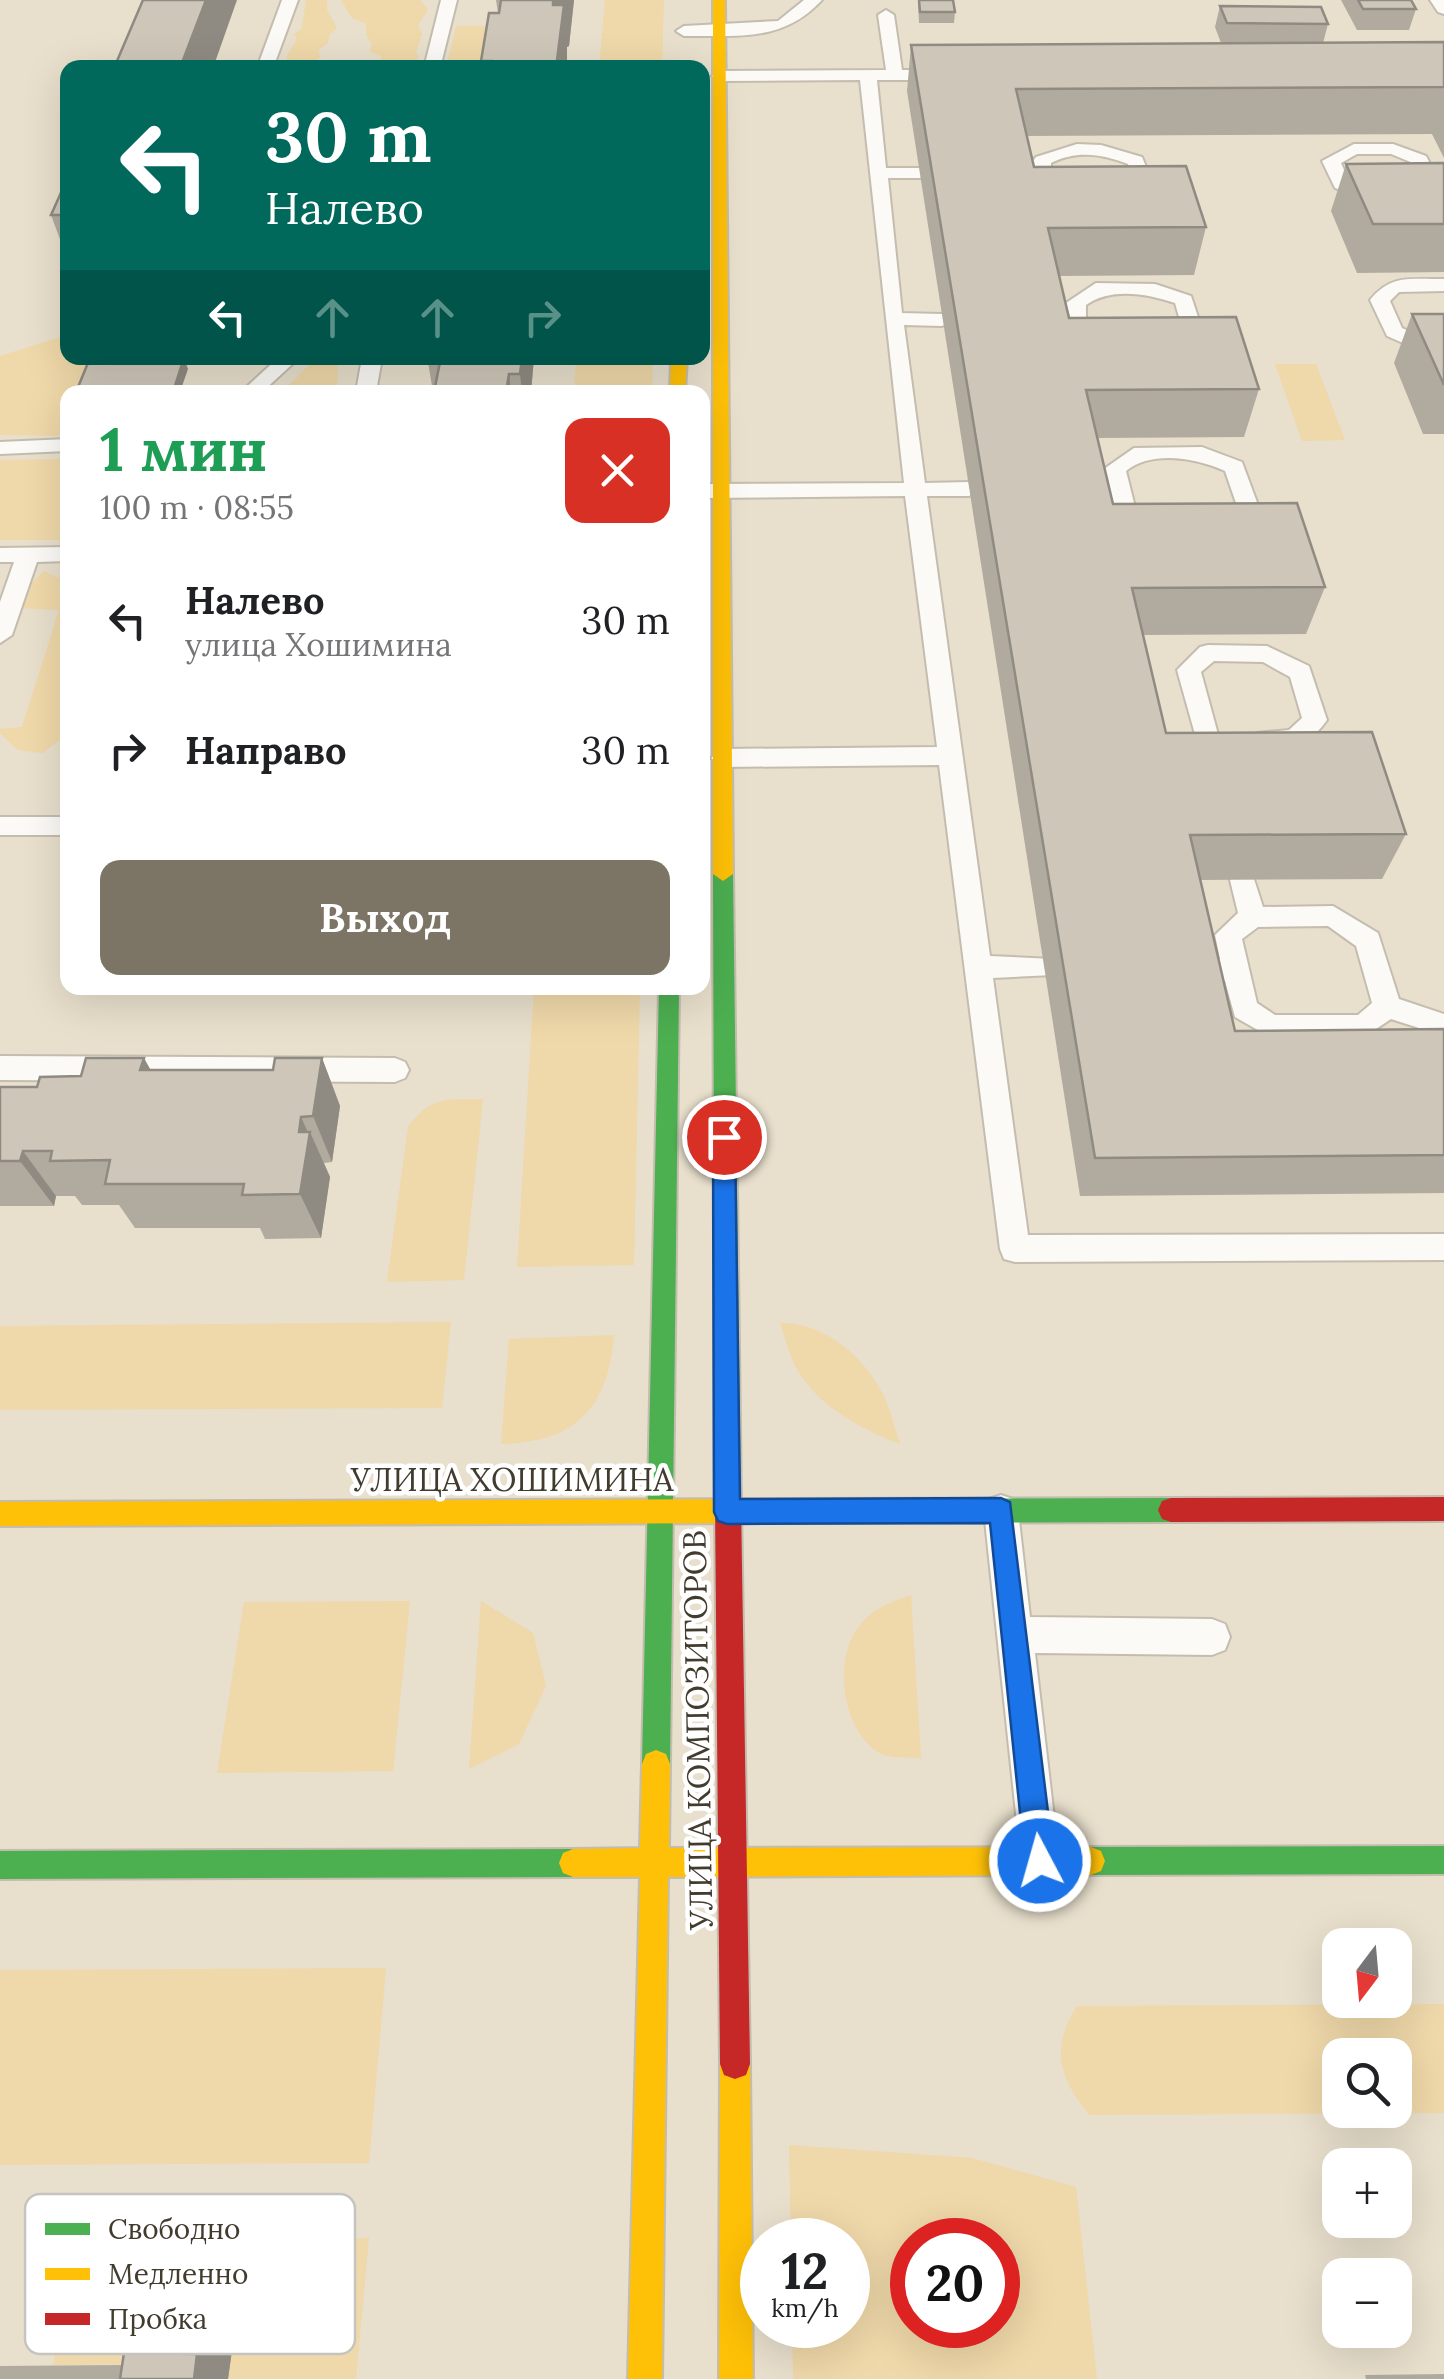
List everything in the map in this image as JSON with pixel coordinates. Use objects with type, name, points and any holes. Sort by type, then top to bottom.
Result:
[{"type":"street","points":[[684,0],[684,40]]},
{"type":"street","name":"УЛИЦА КОМПОЗИТОРОВ","points":[[719,0],[712,490],[722,758],[736,2379]]},
{"type":"street","name":"УЛИЦА КОМПОЗИТОРОВ","points":[[645,2379],[669,995]]},
{"type":"street","name":"УЛИЦА ХОШИМИНА","points":[[0,1514],[1444,1509]]},
{"type":"street","points":[[0,1865],[1444,1860]]},
{"type":"lane","points":[[268,60],[290,0]]},
{"type":"lane","points":[[684,40],[719,30],[758,30],[783,25],[814,0]]},
{"type":"lane","points":[[1438,0],[1444,8]]},
{"type":"lane","points":[[434,60],[447,2]]},
{"type":"lane","points":[[886,15],[895,76]]},
{"type":"lane","points":[[720,76],[974,75]]},
{"type":"lane","points":[[868,76],[893,319],[1015,1249],[1444,1248]]},
{"type":"lane","points":[[1354,149],[1393,149],[1435,171],[1432,184],[1414,198],[1370,198],[1340,184],[1331,161],[1354,149]]},
{"type":"lane","points":[[1042,178],[1042,161],[1060,150],[1109,150],[1136,161],[1145,186],[1124,198],[1109,198]]},
{"type":"lane","points":[[878,172],[920,173]]},
{"type":"lane","points":[[1444,285],[1394,286],[1380,300],[1394,332],[1426,346],[1444,346]]},
{"type":"lane","points":[[1076,324],[1076,304],[1096,289],[1155,290],[1184,300],[1193,332],[1175,349],[1159,349]]},
{"type":"lane","points":[[893,319],[942,320]]},
{"type":"lane","points":[[258,385],[282,365]]},
{"type":"lane","points":[[0,448],[60,445]]},
{"type":"lane","points":[[1202,453],[1234,468],[1246,505],[1221,530],[1158,530],[1125,510],[1120,488],[1115,469],[1134,454],[1202,453]]},
{"type":"lane","points":[[1086,488],[1120,488]]},
{"type":"lane","points":[[712,490],[969,489]]},
{"type":"lane","points":[[0,555],[60,554]]},
{"type":"lane","points":[[0,635],[28,555]]},
{"type":"lane","points":[[1218,779],[1226,740],[1189,670],[1208,653],[1267,654],[1301,672],[1315,720],[1294,738],[1226,740]]},
{"type":"lane","points":[[722,758],[951,756]]},
{"type":"lane","points":[[0,826],[60,826]]},
{"type":"lane","points":[[1244,880],[1252,917]]},
{"type":"lane","points":[[1333,916],[1368,940],[1386,1006],[1364,1026],[1270,1026],[1245,1009],[1228,935],[1252,917],[1333,916]]},
{"type":"lane","points":[[978,967],[1043,966]]},
{"type":"lane","points":[[1193,970],[1236,970]]},
{"type":"lane","points":[[1386,1006],[1444,1025]]},
{"type":"lane","points":[[0,1068],[395,1070]]},
{"type":"lane","points":[[1001,1510],[1040,1861]]},
{"type":"lane","points":[[1015,1634],[1212,1636]]},
{"type":"shaded area","points":[[306,0],[327,0],[327,10],[337,28],[318,50],[321,56],[317,60],[287,60],[297,39],[294,35],[302,28]]},
{"type":"shaded area","points":[[341,0],[420,0],[428,10],[418,25],[422,34],[416,52],[419,58],[380,60],[382,57],[369,51],[372,45],[366,23],[352,18]]},
{"type":"shaded area","points":[[605,0],[664,0],[662,60],[600,60]]},
{"type":"shaded area","points":[[456,26],[498,26],[491,60],[448,60]]},
{"type":"shaded area","points":[[60,337],[60,365],[159,365],[99,385],[60,385],[60,436],[0,435],[0,356]]},
{"type":"shaded area","points":[[1275,364],[1316,364],[1345,440],[1302,441]]},
{"type":"shaded area","points":[[309,365],[338,365],[337,385],[289,385]]},
{"type":"shaded area","points":[[576,365],[653,365],[652,385],[574,385]]},
{"type":"shaded area","points":[[60,459],[60,540],[0,540],[0,460]]},
{"type":"shaded area","points":[[44,571],[60,579],[60,740],[42,753],[18,750],[0,733],[0,729],[22,727],[59,610],[20,608],[24,591]]},
{"type":"shaded area","points":[[534,995],[640,995],[634,1265],[517,1267]]},
{"type":"shaded area","points":[[483,1099],[464,1280],[387,1282],[408,1127],[425,1109],[441,1101]]},
{"type":"shaded area","points":[[451,1322],[442,1408],[0,1410],[0,1326]]},
{"type":"shaded area","points":[[780,1323],[826,1334],[852,1353],[884,1397],[900,1444],[856,1424],[817,1395],[794,1364]]},
{"type":"shaded area","points":[[614,1335],[604,1383],[583,1416],[549,1437],[501,1444],[509,1339]]},
{"type":"shaded area","points":[[911,1595],[921,1758],[886,1756],[869,1745],[852,1717],[844,1683],[848,1648],[859,1626],[878,1609]]},
{"type":"shaded area","points":[[410,1601],[393,1771],[217,1773],[244,1602]]},
{"type":"shaded area","points":[[481,1601],[533,1633],[546,1686],[519,1744],[469,1769]]},
{"type":"shaded area","points":[[386,1968],[369,2163],[0,2165],[0,1970]]},
{"type":"shaded area","points":[[1412,2004],[1444,2004],[1444,2113],[1412,2113],[1412,2038],[1322,2038],[1322,2114],[1089,2115],[1071,2088],[1062,2062],[1063,2036],[1077,2006],[1322,2005],[1322,2018],[1412,2018]]},
{"type":"shaded area","points":[[789,2145],[972,2158],[1076,2187],[1097,2379],[793,2379],[792,2348],[870,2348],[870,2218],[791,2218]]},
{"type":"shaded area","points":[[355,2238],[369,2238],[356,2379],[228,2379],[162,2364],[53,2365],[55,2354],[355,2354]]},
{"type":"building","points":[[143,0],[206,0],[183,60],[117,60]]},
{"type":"building","points":[[501,0],[553,0],[553,5],[564,5],[557,60],[481,60],[489,13],[499,13]]},
{"type":"building","points":[[919,0],[953,0],[955,12],[920,12]]},
{"type":"building","points":[[1358,0],[1411,0],[1416,9],[1363,9]]},
{"type":"building","points":[[1220,6],[1321,7],[1328,24],[1227,23]]},
{"type":"building","points":[[1444,42],[1444,87],[1016,89],[1034,167],[1186,166],[1206,227],[1048,228],[1069,318],[1236,317],[1259,389],[1086,390],[1113,504],[1297,503],[1325,587],[1132,588],[1166,733],[1372,732],[1406,834],[1190,835],[1235,1031],[1444,1029],[1444,1155],[1095,1158],[911,45]]},
{"type":"building","points":[[1444,163],[1444,224],[1373,224],[1346,164]]},
{"type":"building","points":[[60,195],[60,215],[51,215]]},
{"type":"building","points":[[1412,314],[1444,314],[1444,385]]},
{"type":"building","points":[[87,365],[182,365],[175,385],[79,385]]},
{"type":"building","points":[[439,365],[521,365],[520,374],[509,374],[507,385],[435,385]]},
{"type":"building","points":[[86,1058],[144,1058],[140,1070],[273,1070],[275,1058],[322,1058],[313,1116],[301,1117],[299,1132],[310,1132],[300,1194],[242,1195],[244,1184],[105,1184],[110,1160],[50,1161],[52,1151],[23,1151],[20,1161],[0,1161],[0,1087],[37,1087],[40,1077],[81,1076]]},
{"type":"building","points":[[124,2354],[197,2354],[194,2379],[120,2379]]},
{"type":"traffic: fast","points":[[723,874],[728,1505]]},
{"type":"traffic: fast","points":[[656,1764],[669,995]]},
{"type":"traffic: fast","points":[[787,1511],[1171,1510]]},
{"type":"traffic: fast","points":[[1091,1861],[1444,1860]]},
{"type":"traffic: fast","points":[[0,1865],[573,1863]]},
{"type":"traffic: slow","points":[[719,0],[723,874]]},
{"type":"traffic: slow","points":[[678,385],[679,365]]},
{"type":"traffic: slow","points":[[0,1514],[787,1511]]},
{"type":"traffic: slow","points":[[645,2379],[656,1764]]},
{"type":"traffic: slow","points":[[573,1863],[1091,1861]]},
{"type":"traffic: slow","points":[[735,2064],[736,2379]]},
{"type":"traffic: jam","points":[[728,1505],[735,2064]]},
{"type":"traffic: jam","points":[[1171,1510],[1444,1509]]},
{"type":"route","points":[[724,1137],[727,1512],[1001,1510],[1040,1861]]}]
